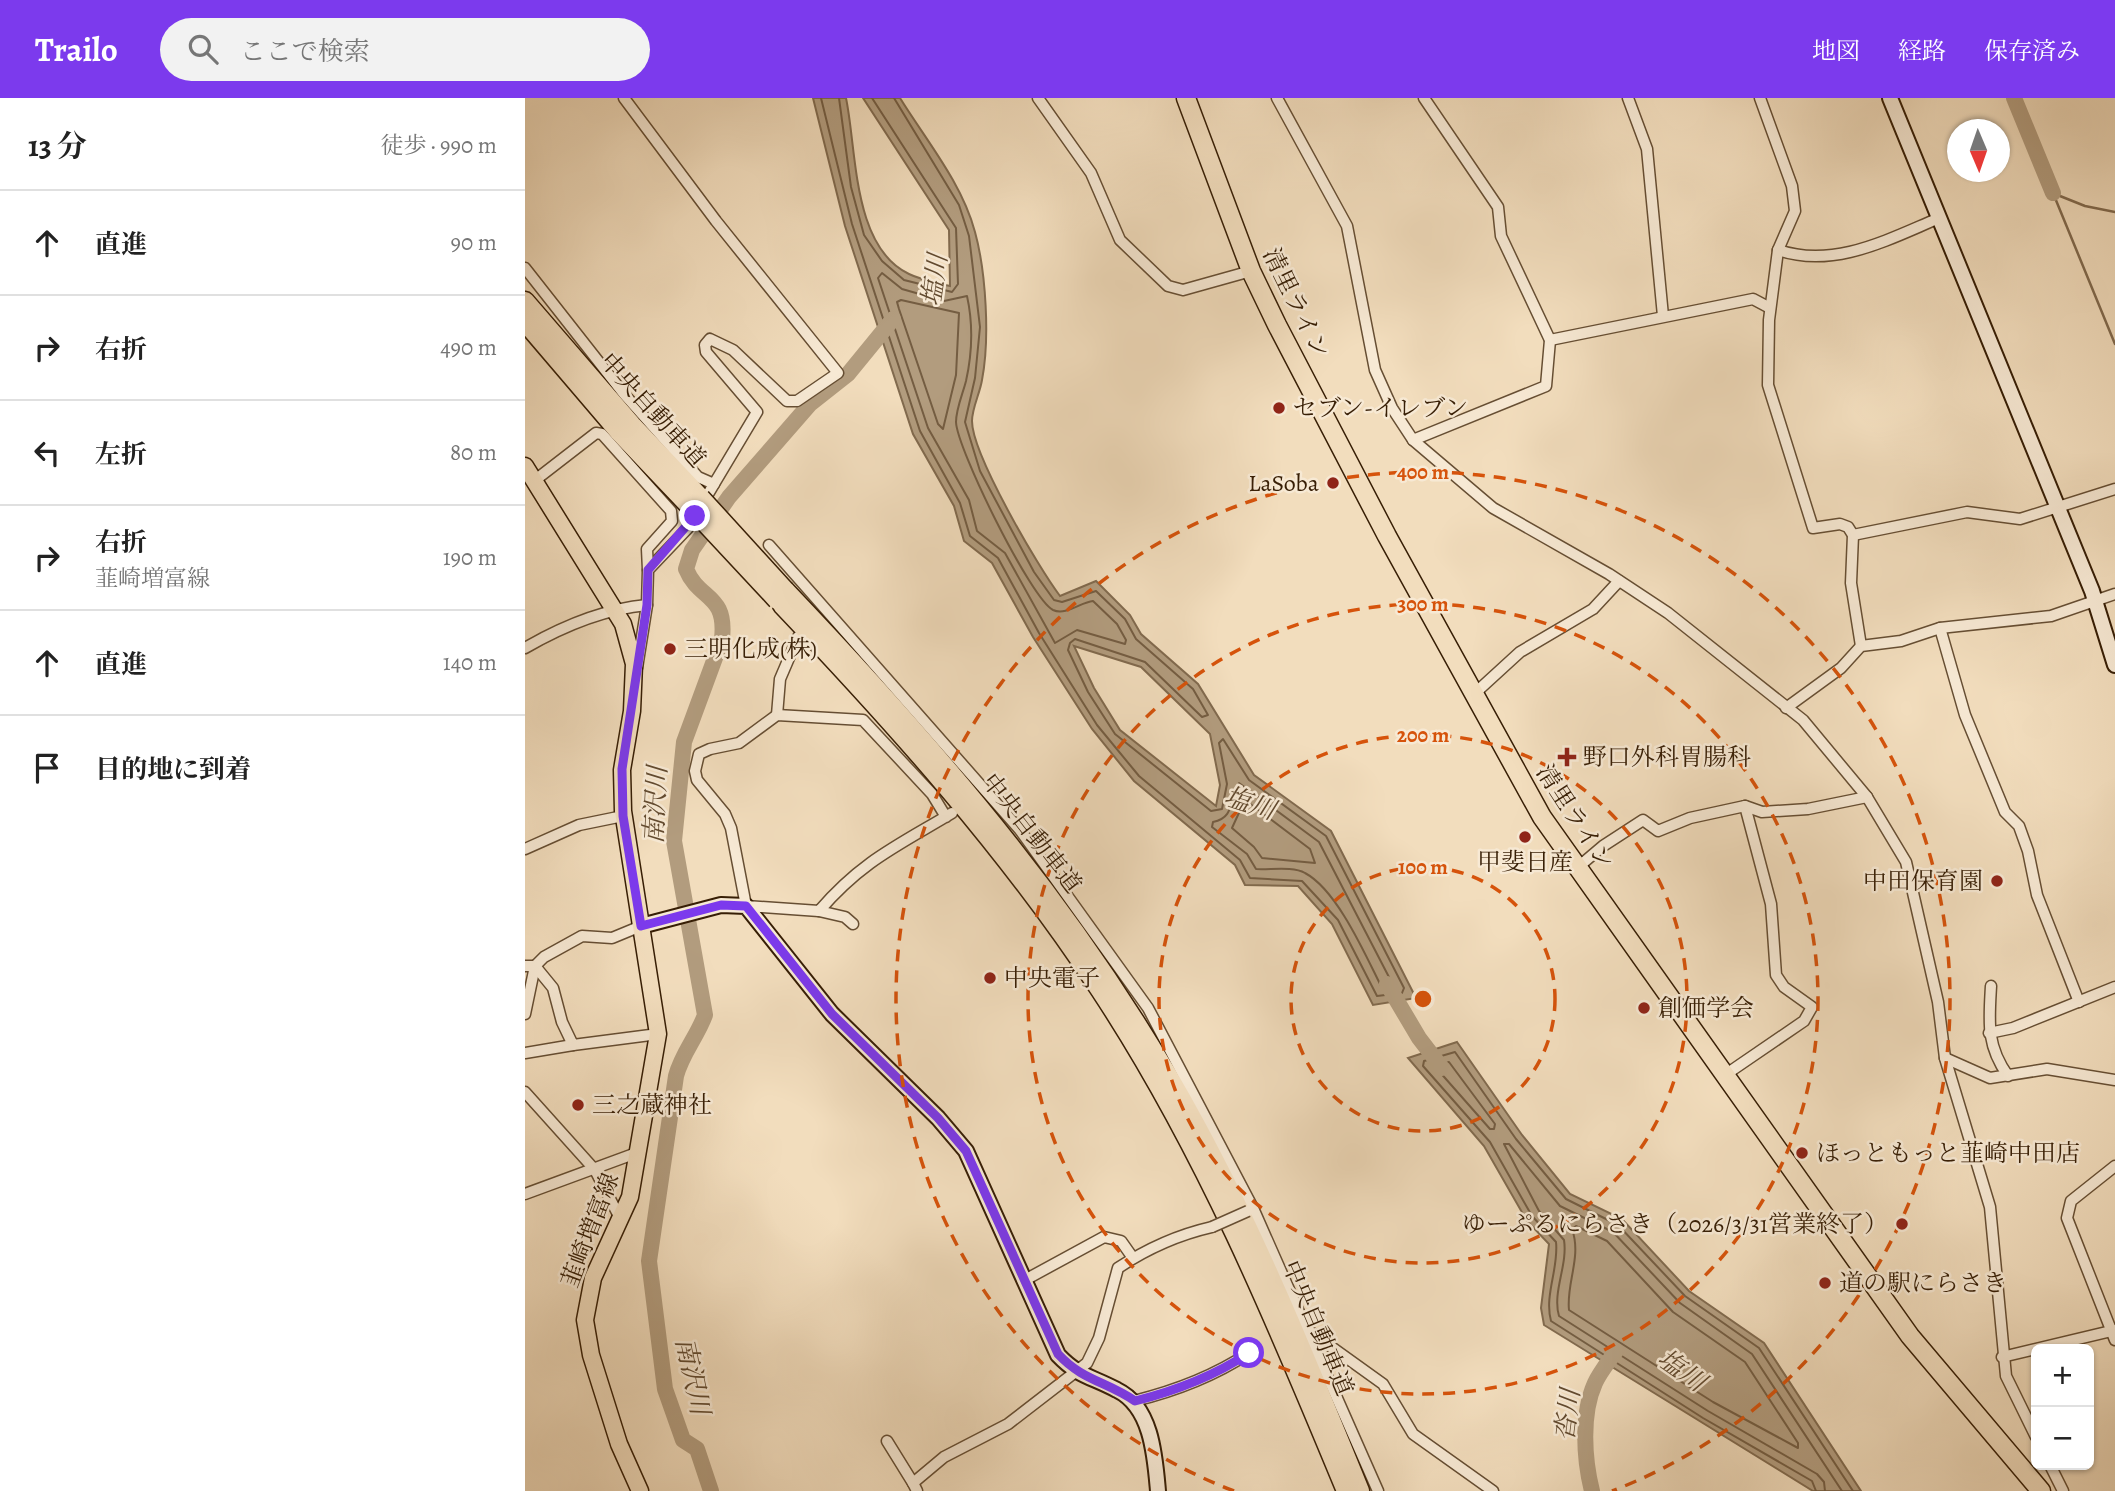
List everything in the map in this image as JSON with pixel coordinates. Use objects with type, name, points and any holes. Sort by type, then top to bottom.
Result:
[{"type":"highway","name":"清里ライン","points":[[1185,98],[1251,271],[1473,695],[1542,817],[1910,1336],[2041,1491]]},
{"type":"highway","name":"中央自動車道","points":[[525,300],[698,505],[781,595],[967,810],[1042,906],[1101,991],[1184,1131],[1217,1196],[1261,1287],[1346,1491]]},
{"type":"highway","name":"中央自動車道","points":[[525,322],[618,431],[698,505]]},
{"type":"highway","name":"中央自動車道","points":[[781,595],[891,701],[979,804],[1053,899],[1111,984],[1196,1125],[1229,1190],[1278,1294],[1360,1491]]},
{"type":"main road","name":"韮崎増富線","points":[[525,466],[614,608],[629,640],[635,679],[622,769],[623,816],[659,1034],[630,1197],[589,1292],[586,1337],[619,1444],[640,1491]]},
{"type":"street","points":[[624,98],[716,221],[838,373],[797,401],[787,401],[733,350],[710,339],[705,345],[706,352],[757,412],[688,528],[648,570]]},
{"type":"street","points":[[1038,98],[1091,173],[1120,240],[1168,286],[1182,290],[1251,271]]},
{"type":"street","points":[[1277,98],[1347,226],[1375,370],[1392,408],[1413,440],[1493,508],[1619,581],[1668,613],[1803,720],[1867,797],[1906,862],[1938,1002],[1945,1058],[1990,1207],[2002,1357],[2008,1382],[2031,1427]]},
{"type":"street","points":[[1413,440],[1546,386],[1550,340],[1501,236],[1498,207],[1424,98]]},
{"type":"street","points":[[1628,98],[1650,164],[1663,316]]},
{"type":"street","points":[[1760,98],[1792,186],[1795,211],[1778,250],[1770,309],[1768,385],[1813,528],[1840,524],[1848,527],[1853,535],[1851,583],[1861,646]]},
{"type":"street","points":[[1890,98],[1937,219],[2110,637],[2115,664]]},
{"type":"street","points":[[1778,250],[1800,257],[1861,251],[1937,219]]},
{"type":"street","points":[[525,268],[548,301],[633,404],[698,477],[714,484]]},
{"type":"street","points":[[1550,340],[1753,299],[1770,309]]},
{"type":"street","points":[[534,481],[596,433],[602,434],[671,511],[672,521],[647,549],[647,605],[635,679]]},
{"type":"street","points":[[1853,535],[1967,512],[2020,519],[2115,489]]},
{"type":"street","points":[[769,545],[1020,830],[1097,933],[1154,1018],[1250,1209],[1378,1491]]},
{"type":"street","points":[[1473,695],[1520,652],[1593,609],[1619,581]]},
{"type":"street","points":[[1786,708],[1841,668],[1861,646],[1901,641],[1940,628],[2051,616],[2115,594]]},
{"type":"street","points":[[525,648],[547,634],[614,608],[647,605]]},
{"type":"street","points":[[1940,628],[1965,715],[2005,812],[2019,826],[2028,851],[2037,895],[2079,1002]]},
{"type":"street","points":[[777,715],[780,679],[798,637]]},
{"type":"street","points":[[819,911],[838,889],[875,857],[949,815],[863,720],[777,715],[739,743],[699,754],[696,762],[697,780],[725,814],[731,828],[746,906],[832,1014],[938,1118],[966,1151],[1058,1354],[1075,1373],[1120,1391],[1135,1401],[1144,1418],[1150,1439],[1158,1491]]},
{"type":"street","points":[[1577,868],[1603,846],[1643,820],[1658,831],[1690,818],[1745,806],[1762,812],[1808,809],[1867,797]]},
{"type":"street","points":[[1725,1076],[1804,1021],[1812,1007],[1783,987],[1776,975],[1771,904],[1745,806]]},
{"type":"street","points":[[525,849],[579,825],[623,816]]},
{"type":"street","points":[[530,966],[582,936],[612,939],[641,926],[721,905],[819,911],[845,917],[853,924]]},
{"type":"street","points":[[525,1014],[530,966]]},
{"type":"street","points":[[530,966],[554,988],[562,1022],[573,1045]]},
{"type":"street","points":[[1991,986],[1989,1033],[1995,1058],[2008,1076]]},
{"type":"street","points":[[1989,1033],[2013,1028],[2115,987]]},
{"type":"street","points":[[525,1053],[659,1034]]},
{"type":"street","points":[[1945,1058],[1990,1078],[2026,1071],[2061,1069],[2086,1077],[2115,1080]]},
{"type":"street","points":[[525,1092],[595,1170],[622,1220]]},
{"type":"street","points":[[525,1194],[639,1152]]},
{"type":"street","points":[[2002,1357],[2114,1334],[2067,1218],[2071,1201],[2115,1166]]},
{"type":"street","points":[[887,1441],[915,1487],[944,1457],[1008,1424],[1087,1363],[1099,1338],[1118,1268],[1181,1234],[1212,1227],[1250,1209]]},
{"type":"street","points":[[1023,1281],[1104,1237],[1121,1241],[1133,1258]]},
{"type":"street","points":[[1305,1328],[1383,1384],[1413,1434],[1493,1491]]},
{"type":"street","points":[[1135,1401],[1167,1393],[1220,1370],[1249,1353]]},
{"type":"street","points":[[2052,1470],[2063,1491]]},
{"type":"water","points":[[813,98],[846,98],[860,195],[877,242],[890,261],[909,274],[950,286],[949,230],[863,98],[900,98],[952,179],[975,232],[986,306],[986,345],[982,380],[972,421],[983,458],[1022,537],[1060,596],[1096,581],[1130,615],[1141,634],[1198,684],[1254,775],[1331,831],[1416,998],[1373,1005],[1332,924],[1298,886],[1245,885],[1235,865],[1134,781],[1092,729],[1033,637],[992,563],[964,541],[954,506],[913,434],[845,226]],"holes":[[[1074,646],[1141,667],[1210,734],[1220,785],[1216,806],[1120,730],[1094,688]]]},
{"type":"water","points":[[1457,1042],[1522,1135],[1570,1194],[1622,1219],[1689,1291],[1764,1343],[1861,1491],[1813,1491],[1544,1325],[1541,1308],[1549,1244],[1527,1221],[1484,1146],[1408,1058]]},
{"type":"waterway","points":[[2014,98],[2053,193]]},
{"type":"waterway","points":[[2053,193],[2115,344]]},
{"type":"waterway","points":[[2055,194],[2085,206],[2115,212]]},
{"type":"waterway","name":"南沢川","points":[[711,1491],[697,1449],[683,1440],[665,1389],[649,1261],[676,1076],[705,1015],[674,841],[684,742],[722,639],[722,624],[716,605],[691,579],[686,569],[692,550],[729,497],[810,404],[848,374],[893,319]]},
{"type":"waterway","name":"塩川","points":[[1387,984],[1419,1038],[1442,1068]]},
{"type":"waterway","name":"沓川","points":[[1592,1491],[1586,1451],[1587,1408],[1595,1383],[1616,1351]]},
{"type":"place","name":"セブン-イレブン","points":[[1279,408]]},
{"type":"place","name":"LaSoba","points":[[1333,483]]},
{"type":"place","name":"三明化成(株)","points":[[670,649]]},
{"type":"place","name":"野口外科胃腸科","points":[[1567,757]]},
{"type":"place","name":"甲斐日産","points":[[1525,837]]},
{"type":"place","name":"中田保育園","points":[[1997,881]]},
{"type":"place","name":"中央電子","points":[[990,978]]},
{"type":"place","name":"創価学会","points":[[1644,1008]]},
{"type":"place","name":"三之蔵神社","points":[[578,1105]]},
{"type":"place","name":"ほっともっと韮崎中田店","points":[[1802,1153]]},
{"type":"place","name":"ゆーぷるにらさき（2026/3/31営業終了）","points":[[1902,1224]]},
{"type":"place","name":"道の駅にらさき","points":[[1825,1283]]},
{"type":"route","points":[[695,516],[688,528],[648,570],[647,605],[621,779],[623,816],[641,926],[721,905],[746,906],[763,931],[832,1014],[878,1063],[938,1118],[966,1151],[982,1181],[1016,1257],[1023,1281],[1058,1354],[1075,1373],[1120,1391],[1135,1401],[1167,1393],[1220,1370],[1249,1353]]}]
